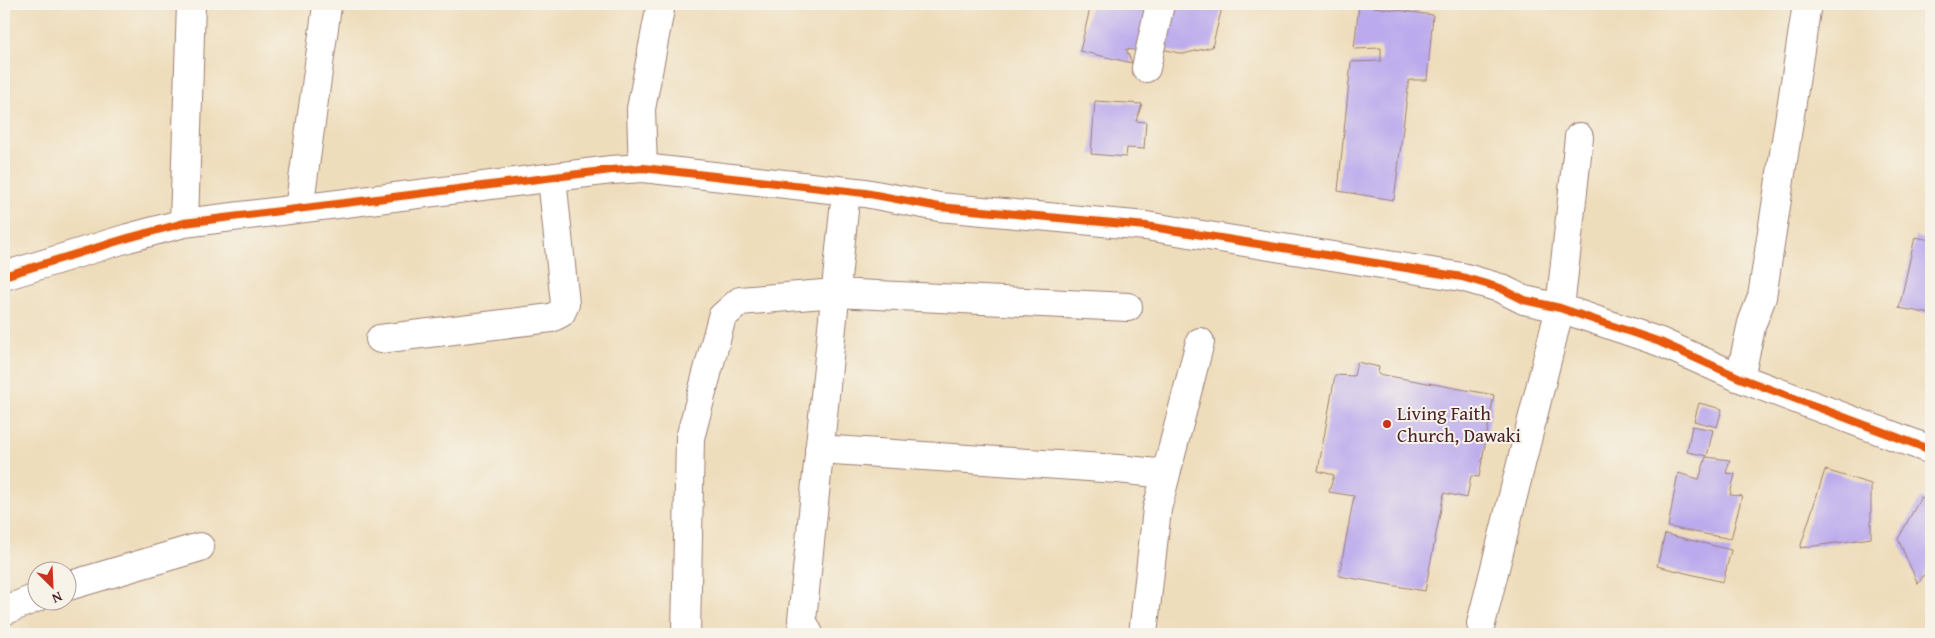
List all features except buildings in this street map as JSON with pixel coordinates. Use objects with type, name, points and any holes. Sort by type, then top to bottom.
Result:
[{"type":"street","points":[[184,223],[191,4]]},
{"type":"street","points":[[643,168],[641,109],[661,4]]},
{"type":"street","points":[[1146,68],[1160,4]]},
{"type":"street","points":[[1740,378],[1752,323],[1762,297],[1807,4]]},
{"type":"street","points":[[298,209],[327,6]]},
{"type":"street","points":[[1481,624],[1560,308],[1578,137]]},
{"type":"street","points":[[4,276],[184,223],[610,170],[643,168],[846,191],[939,207],[1146,226],[1462,278],[1500,288],[1524,300],[1560,308],[1660,342],[1740,378],[1931,450]]},
{"type":"street","points":[[380,339],[551,318],[561,314],[565,304],[552,178]]},
{"type":"street","points":[[809,634],[802,620],[846,191]]},
{"type":"street","points":[[686,634],[690,438],[722,317],[740,301],[835,293],[1128,307]]},
{"type":"street","points":[[1143,634],[1158,509],[1200,342]]},
{"type":"street","points":[[819,449],[1118,469],[1166,474]]},
{"type":"street","points":[[78,583],[200,548]]},
{"type":"street","points":[[4,611],[28,601]]},
{"type":"cycle path","points":[[4,276],[184,223],[611,170],[643,168],[865,193],[939,207],[1146,226],[1462,277],[1500,288],[1524,300],[1560,308],[1660,342],[1740,378],[1931,450]]},
{"type":"place","name":"Living Faith Church, Dawaki","points":[[1387,424]]}]
